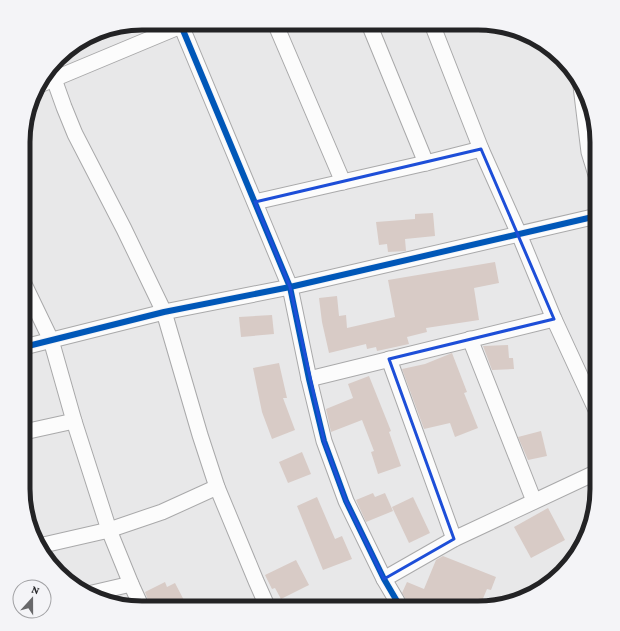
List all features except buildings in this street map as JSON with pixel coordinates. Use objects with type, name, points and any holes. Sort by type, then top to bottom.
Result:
[{"type":"street","points":[[54,73],[167,30]]},
{"type":"street","points":[[185,30],[290,287],[309,379],[324,441],[346,501],[384,579],[397,601]]},
{"type":"street","points":[[278,30],[343,182]]},
{"type":"street","points":[[371,30],[426,163]]},
{"type":"street","points":[[434,30],[481,149],[519,234],[554,319],[590,397]]},
{"type":"street","points":[[53,75],[75,134],[124,229],[164,312],[191,407],[217,487],[265,601]]},
{"type":"street","points":[[583,104],[590,155]]},
{"type":"street","points":[[255,202],[481,149]]},
{"type":"street","points":[[30,345],[164,312],[290,287],[590,218]]},
{"type":"street","points":[[30,296],[51,340],[74,421],[109,530],[139,601]]},
{"type":"street","points":[[309,379],[554,319]]},
{"type":"street","points":[[470,339],[534,501]]},
{"type":"street","points":[[389,359],[454,539]]},
{"type":"street","points":[[30,431],[74,421]]},
{"type":"street","points":[[384,579],[454,539],[590,475]]},
{"type":"street","points":[[47,549],[162,512],[217,487]]},
{"type":"street","points":[[98,592],[131,584]]},
{"type":"highlighted area","points":[[481,149],[554,319],[389,359],[454,539],[384,579],[346,501],[324,441],[290,287],[255,202]]},
{"type":"cycle path","points":[[183,30],[290,287],[309,379],[324,441],[346,501],[384,579],[397,601]]},
{"type":"cycle path","points":[[30,346],[164,312],[290,287],[590,218]]}]
